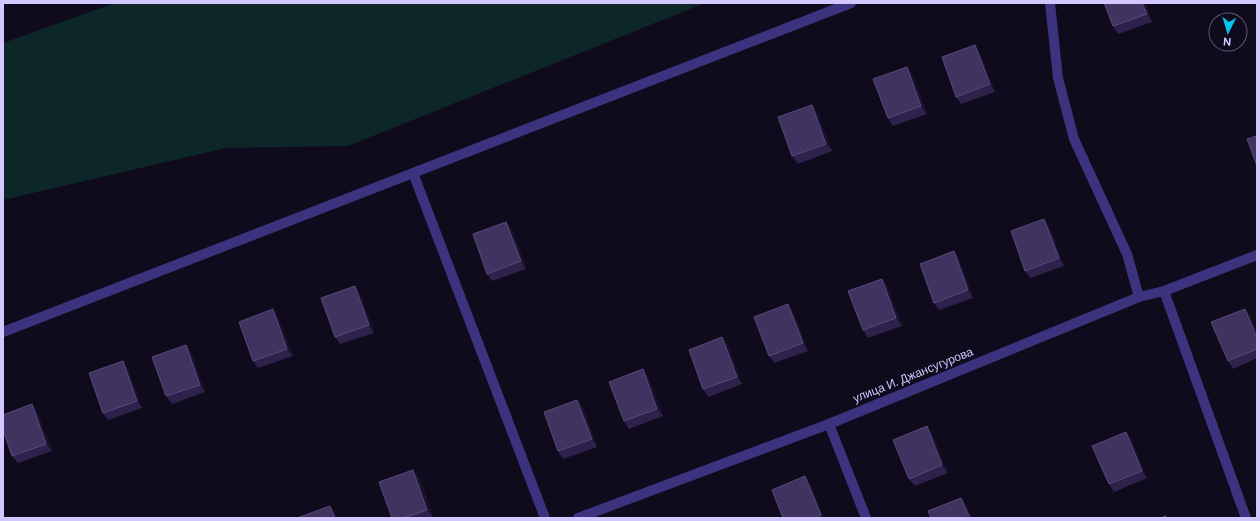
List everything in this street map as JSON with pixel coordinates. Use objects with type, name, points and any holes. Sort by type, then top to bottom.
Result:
[{"type":"street","points":[[3,332],[851,3]]},
{"type":"street","points":[[1050,3],[1058,78],[1074,139],[1127,254],[1139,297]]},
{"type":"street","points":[[413,173],[545,518]]},
{"type":"street","name":"улица И. Джансугурова","points":[[578,518],[829,424],[1139,297],[1164,291],[1257,255]]},
{"type":"street","points":[[1164,291],[1246,518]]},
{"type":"street","points":[[829,424],[866,518]]},
{"type":"green space","points":[[115,3],[705,3],[348,146],[226,148],[3,200],[3,43]]},
{"type":"building","points":[[1104,3],[1142,3],[1147,14],[1113,26]]},
{"type":"building","points":[[975,45],[990,84],[956,97],[942,57]]},
{"type":"building","points":[[907,67],[921,106],[888,118],[873,79]]},
{"type":"building","points":[[812,105],[826,144],[792,156],[778,117]]},
{"type":"building","points":[[1257,136],[1257,166],[1247,139]]},
{"type":"building","points":[[1044,219],[1059,258],[1025,271],[1011,231]]},
{"type":"building","points":[[506,222],[521,261],[487,274],[473,234]]},
{"type":"building","points":[[954,251],[968,290],[934,303],[920,264]]},
{"type":"building","points":[[882,279],[896,318],[863,330],[848,291]]},
{"type":"building","points":[[355,286],[369,325],[335,337],[321,298]]},
{"type":"building","points":[[788,304],[803,343],[769,356],[754,317]]},
{"type":"building","points":[[273,309],[287,349],[253,361],[239,322]]},
{"type":"building","points":[[1245,309],[1257,338],[1257,349],[1228,361],[1211,322]]},
{"type":"building","points":[[722,337],[737,377],[703,389],[689,350]]},
{"type":"building","points":[[186,345],[200,385],[166,396],[152,357]]},
{"type":"building","points":[[123,361],[137,401],[103,413],[89,373]]},
{"type":"building","points":[[643,369],[657,409],[624,421],[609,382]]},
{"type":"building","points":[[577,400],[592,439],[558,451],[544,412]]},
{"type":"building","points":[[32,404],[46,444],[12,456],[3,430],[3,415]]},
{"type":"building","points":[[927,426],[942,465],[909,479],[893,440]]},
{"type":"building","points":[[1126,432],[1142,471],[1109,484],[1092,446]]},
{"type":"building","points":[[413,470],[427,510],[403,518],[392,518],[379,482]]},
{"type":"building","points":[[805,476],[821,515],[815,518],[783,518],[772,490]]},
{"type":"building","points":[[961,498],[970,518],[931,518],[928,511]]},
{"type":"building","points":[[330,506],[335,518],[297,518]]}]
